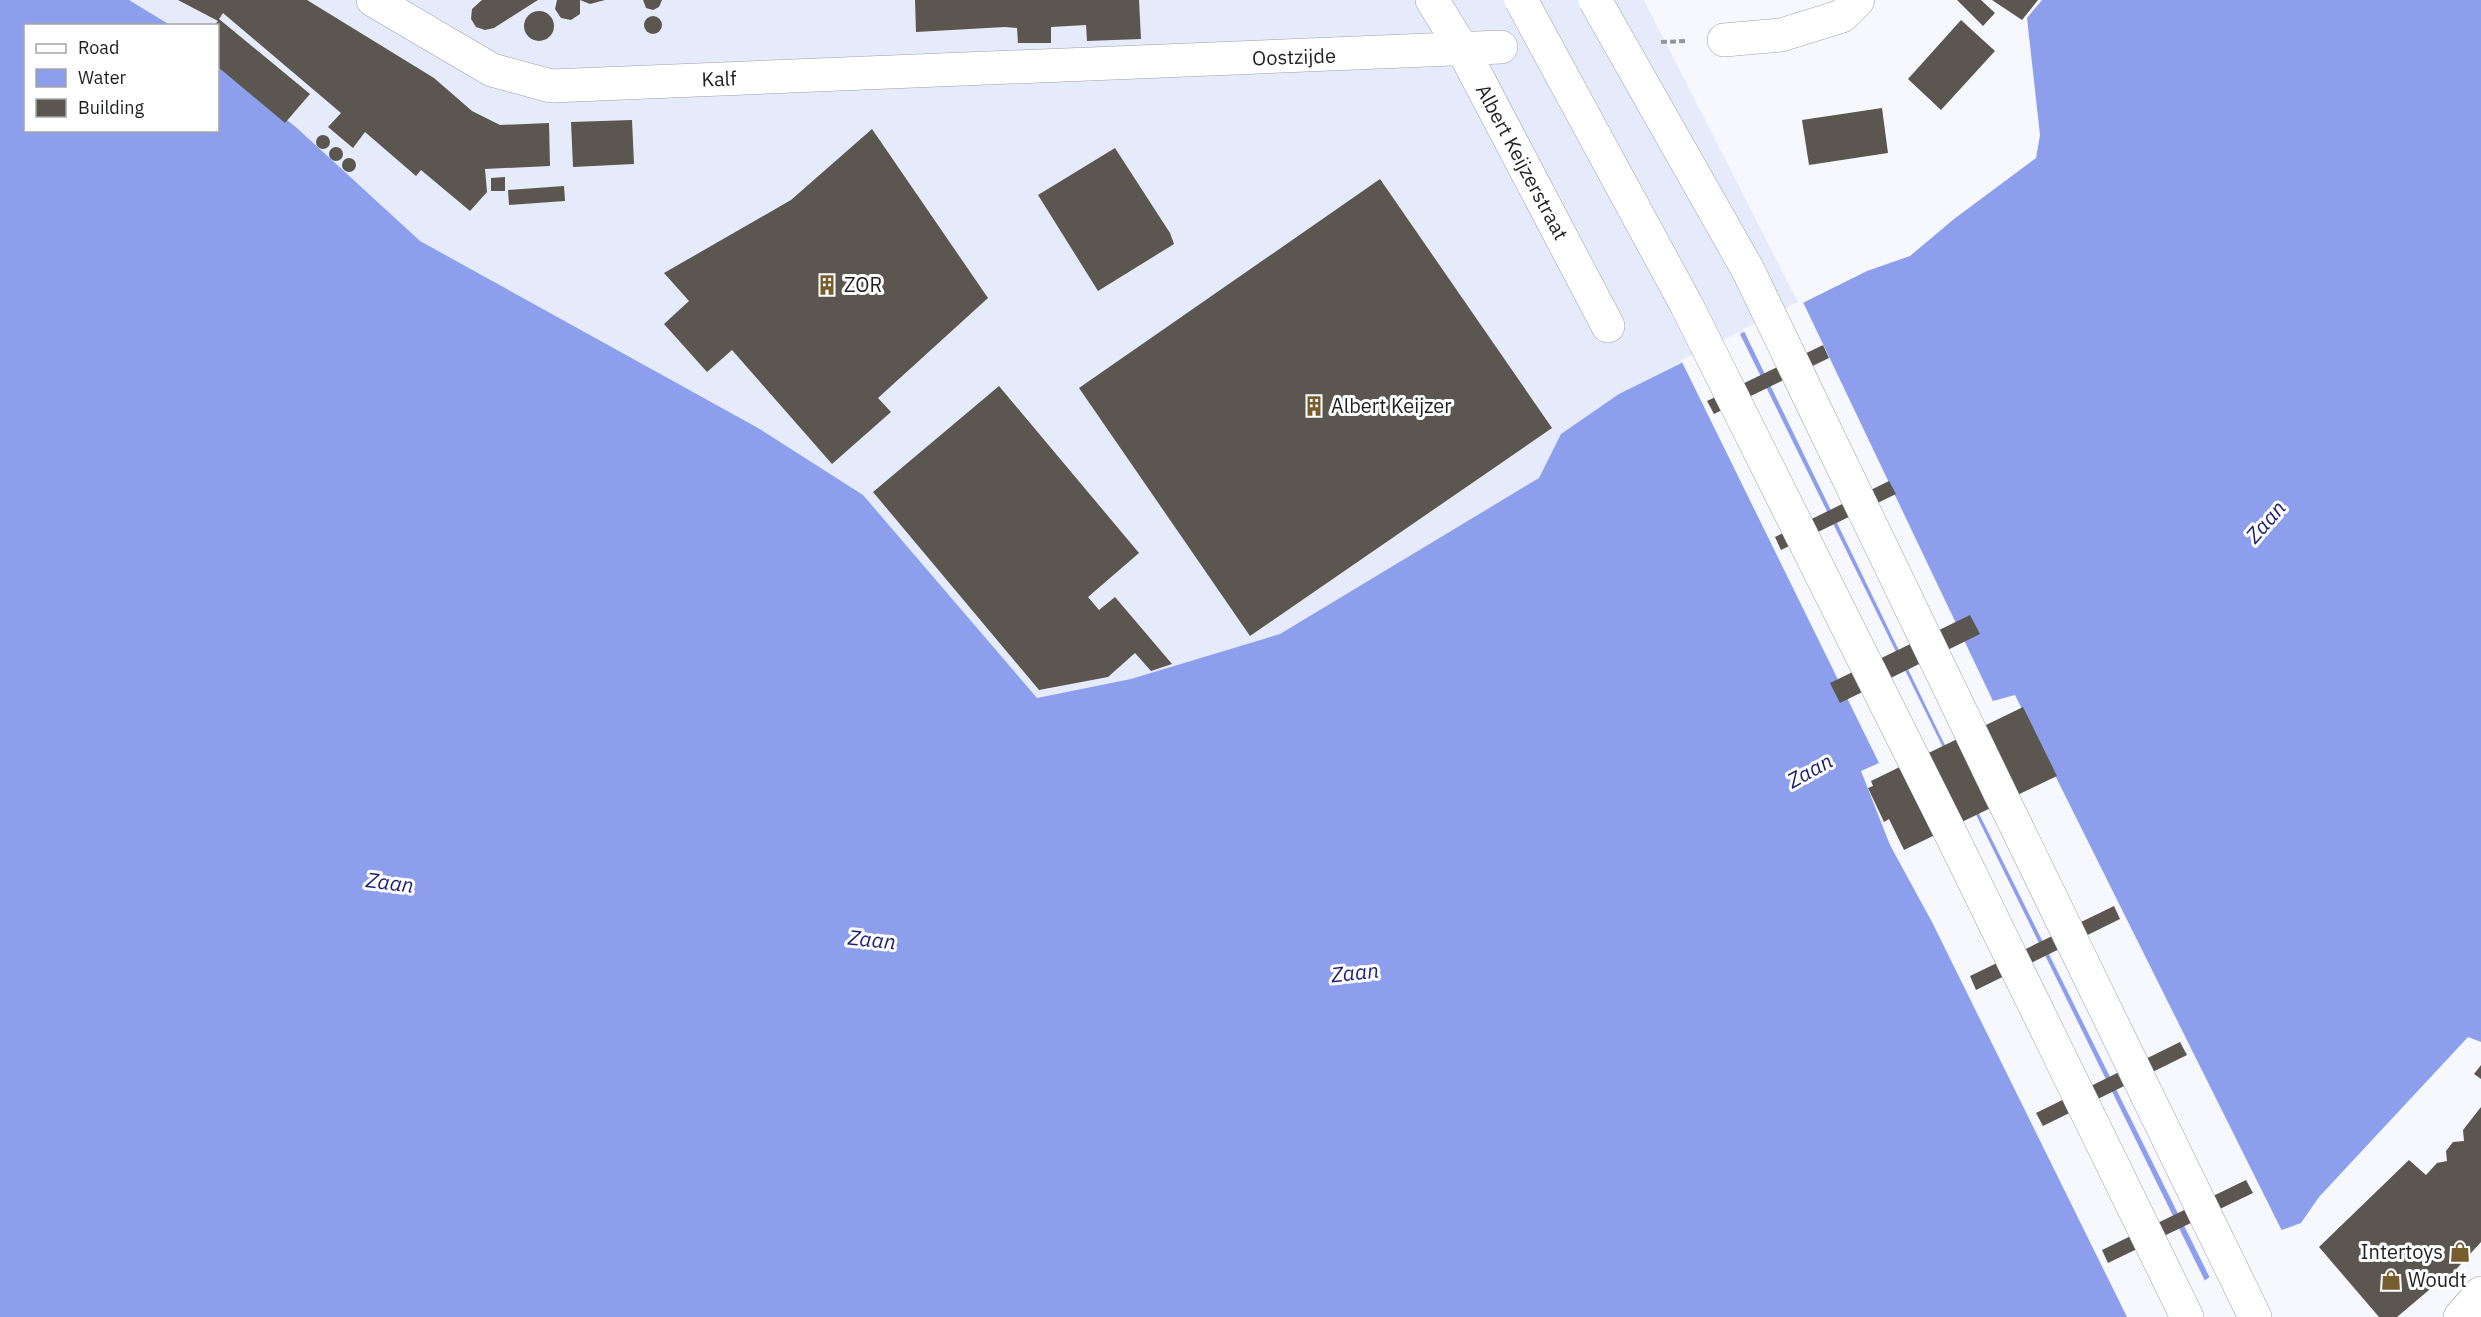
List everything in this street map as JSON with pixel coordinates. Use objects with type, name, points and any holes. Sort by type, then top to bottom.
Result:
[{"type":"main road","name":"Kalf","points":[[373,0],[492,70],[550,86],[1087,65]]},
{"type":"main road","name":"Albert Keijzerstraat","points":[[1432,0],[1463,50],[1608,326]]},
{"type":"main road","points":[[1521,0],[1687,306],[1944,820],[2187,1317]]},
{"type":"main road","points":[[1595,0],[1748,270],[2255,1317]]},
{"type":"main road","points":[[1724,40],[1782,35],[1842,16],[1858,0]]},
{"type":"main road","name":"Oostzijde","points":[[1087,65],[1501,47]]},
{"type":"main road","points":[[2460,1317],[2481,1293]]},
{"type":"shaded area","points":[[0,0],[1644,0],[1801,308],[1131,839],[219,131],[219,24],[24,24]]},
{"type":"water","name":"Zaan","points":[[0,0],[129,0],[168,24],[24,24],[24,132],[219,132],[219,63],[298,129],[420,241],[758,428],[863,495],[1037,698],[1131,679],[1280,634],[1539,478],[1561,434],[1619,394],[1867,271],[1910,256],[1954,219],[2036,158],[2040,135],[2027,18],[2042,0],[2481,0],[2481,1042],[2468,1037],[2319,1197],[2301,1223],[2268,1235],[2154,1317],[0,1317]]},
{"type":"pier","points":[[1802,300],[1993,701],[2015,695],[2283,1233],[2270,1237],[2211,1280],[1938,731],[1743,329]]},
{"type":"pier","points":[[1739,332],[2206,1283],[2159,1317],[2127,1317],[1932,922],[1890,845],[1861,771],[1879,763],[1681,360]]},
{"type":"building","points":[[178,0],[307,0],[434,78],[472,111],[500,125],[549,123],[550,166],[485,169],[487,192],[470,211],[421,170],[416,176],[365,132],[353,148],[328,127],[341,113],[223,13],[219,19],[310,94],[285,123],[219,68],[219,24],[216,24],[218,21]]},
{"type":"building","points":[[482,0],[538,0],[494,28],[485,30],[476,27],[471,19],[472,9]]},
{"type":"building","points":[[557,0],[580,0],[580,14],[571,20],[561,18],[555,9]]},
{"type":"building","points":[[580,0],[605,0],[590,4]]},
{"type":"building","points":[[643,0],[662,0],[659,7],[653,10],[646,8]]},
{"type":"building","points":[[915,0],[1139,0],[1141,39],[1087,41],[1086,25],[1051,27],[1051,43],[1018,43],[1017,28],[1005,27],[916,32]]},
{"type":"building","points":[[1957,0],[1981,0],[1995,13],[1983,26]]},
{"type":"building","points":[[1992,0],[2038,0],[2022,20]]},
{"type":"building","points":[[539,11],[550,15],[554,26],[550,37],[539,41],[528,37],[524,26],[528,15]]},
{"type":"building","points":[[653,16],[659,19],[662,25],[659,31],[653,34],[647,31],[644,25],[647,19]]},
{"type":"building","points":[[1961,20],[1995,51],[1941,110],[1908,79]]},
{"type":"building","points":[[1882,108],[1888,153],[1809,165],[1802,120]]},
{"type":"building","points":[[632,120],[634,164],[573,167],[571,122]]},
{"type":"building","name":"ZOR","points":[[872,129],[988,298],[878,398],[891,412],[832,464],[732,350],[707,372],[664,324],[689,301],[664,273],[791,200]]},
{"type":"building","points":[[323,135],[328,137],[330,142],[328,147],[323,149],[318,147],[316,142],[318,137]]},
{"type":"building","points":[[336,147],[341,149],[343,154],[341,159],[336,161],[331,159],[329,154],[331,149]]},
{"type":"building","points":[[1115,148],[1170,233],[1174,244],[1098,291],[1038,195]]},
{"type":"building","points":[[349,158],[354,160],[356,165],[354,170],[349,172],[344,170],[342,165],[344,160]]},
{"type":"building","points":[[505,177],[505,191],[491,191],[491,178]]},
{"type":"building","name":"Albert Keijzer","points":[[1380,179],[1552,428],[1250,636],[1079,388]]},
{"type":"building","points":[[564,186],[565,201],[509,205],[508,190]]},
{"type":"building","points":[[1823,345],[1829,358],[1714,414],[1707,401]]},
{"type":"building","points":[[999,386],[1139,553],[1088,597],[1099,610],[1115,597],[1172,664],[1151,671],[1135,653],[1108,677],[1039,690],[873,492]]},
{"type":"building","points":[[1889,481],[1896,494],[1781,550],[1775,537]]},
{"type":"building","points":[[1970,615],[1980,634],[1840,703],[1830,683]]},
{"type":"building","points":[[2023,707],[2057,776],[1904,850],[1889,819],[1884,822],[1868,788],[1873,786],[1871,781]]},
{"type":"building","points":[[2114,906],[2120,919],[1976,990],[1970,976]]},
{"type":"building","points":[[2180,1042],[2187,1055],[2043,1126],[2036,1113]]},
{"type":"building","points":[[2481,1065],[2481,1079],[2474,1074]]},
{"type":"building","points":[[2481,1107],[2481,1242],[2450,1276],[2448,1274],[2397,1317],[2379,1317],[2319,1247],[2409,1160],[2426,1175],[2437,1163],[2447,1161],[2446,1151],[2453,1142],[2464,1141],[2463,1130]]},
{"type":"building","points":[[2246,1180],[2253,1193],[2108,1263],[2102,1250]]},
{"type":"place","name":"ZOR","points":[[827,285]]},
{"type":"place","name":"Albert Keijzer","points":[[1314,406]]},
{"type":"place","name":"Intertoys","points":[[2460,1252]]},
{"type":"place","name":"Woudt","points":[[2391,1280]]}]
